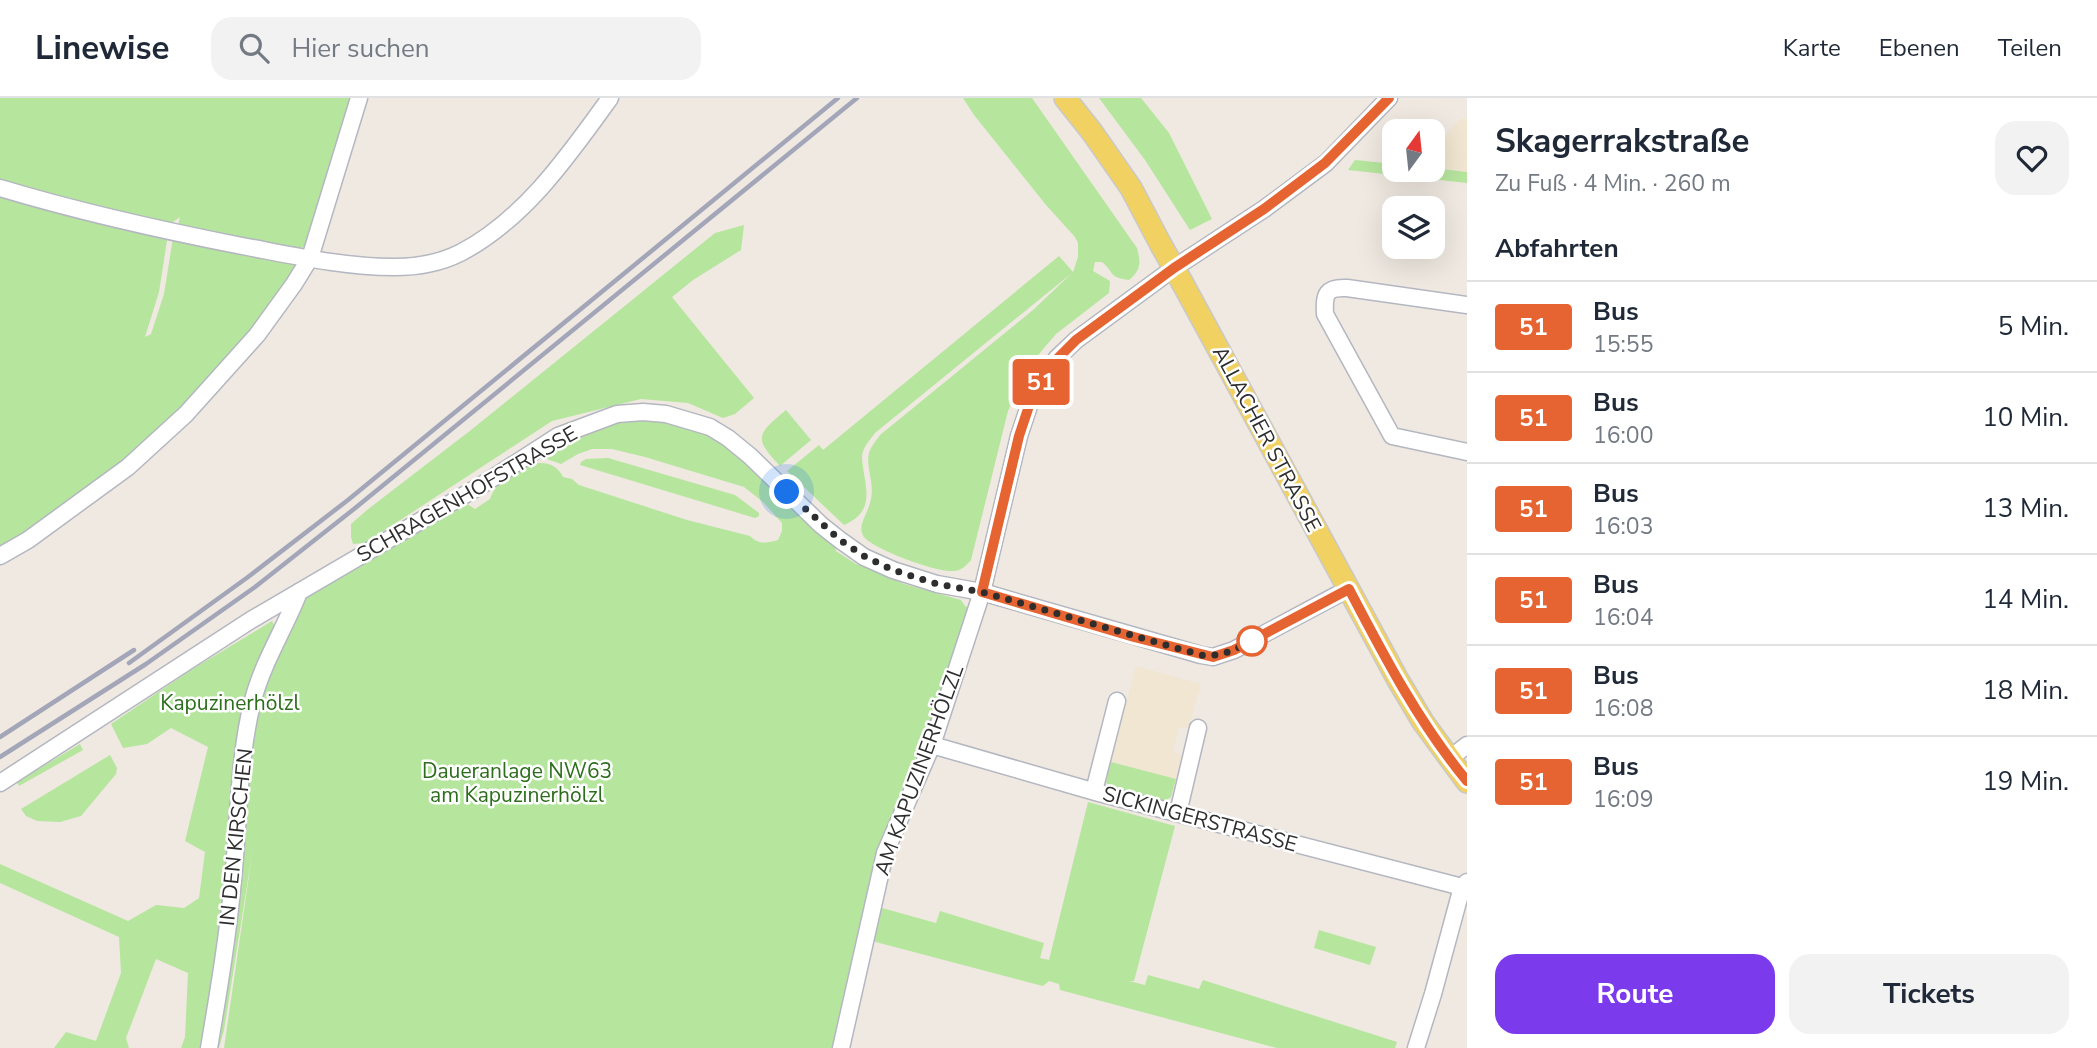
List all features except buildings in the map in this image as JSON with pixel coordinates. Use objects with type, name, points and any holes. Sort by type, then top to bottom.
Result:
[{"type":"main road","name":"ALLACHER STRASSE","points":[[1065,98],[1131,188],[1377,643],[1423,722],[1467,782]]},
{"type":"street","points":[[0,556],[28,540],[128,467],[186,414],[257,335],[310,258],[359,98]]},
{"type":"street","points":[[0,188],[127,222],[310,258],[394,267],[428,264],[459,253],[484,238],[515,213],[544,183],[610,98]]},
{"type":"street","name":"AM KAPUZINERHÖLZL","points":[[841,1048],[885,853],[932,745],[982,592],[1019,436],[1031,400],[1045,374],[1076,340],[1178,276],[1325,163],[1389,98]]},
{"type":"street","points":[[1467,305],[1347,288],[1335,288],[1327,292],[1324,301],[1325,314],[1392,436],[1467,452]]},
{"type":"street","name":"SCHRAGENHOFSTRASSE","points":[[0,783],[251,620],[485,483],[558,436],[617,414],[666,414],[710,427],[729,438],[821,525],[864,556],[893,570],[926,581],[982,592],[1134,637],[1213,657],[1234,650],[1349,589]]},
{"type":"street","name":"IN DEN KIRSCHEN","points":[[209,1048],[233,881],[247,734],[254,699],[267,662],[299,592]]},
{"type":"street","points":[[1094,791],[1116,701]]},
{"type":"street","points":[[1178,814],[1198,728]]},
{"type":"street","name":"SICKINGERSTRASSE","points":[[932,745],[1178,814],[1464,884]]},
{"type":"street","points":[[1448,759],[1467,745]]},
{"type":"street","points":[[1416,1048],[1464,884]]},
{"type":"shaded area","points":[[1460,119],[1467,119],[1467,172],[1446,170],[1446,135]]},
{"type":"shaded area","points":[[1136,666],[1201,684],[1188,729],[1179,727],[1173,752],[1182,755],[1176,779],[1111,762]]},
{"type":"green space","points":[[0,98],[353,98],[307,245],[297,250],[294,271],[252,330],[181,409],[124,463],[56,513],[0,547],[0,193],[168,234],[159,292],[145,337],[151,334],[164,294],[173,238],[180,217],[170,224],[117,215],[0,182]]},
{"type":"green space","points":[[963,98],[1032,98],[1137,248],[1139,262],[1136,273],[1129,280],[1115,276],[1102,262],[1095,262],[1093,271],[1110,281],[1109,293],[1056,334],[1027,368],[1008,411],[971,560],[963,568],[945,571],[906,559],[880,548],[864,537],[862,525],[872,491],[868,465],[870,450],[880,435],[1033,310],[1072,273],[875,433],[862,454],[866,495],[862,512],[855,519],[844,525],[787,471],[819,445],[823,450],[1059,256],[1073,272],[1078,257],[1075,237],[1046,205]]},
{"type":"green space","points":[[1099,98],[1141,98],[1169,133],[1212,219],[1190,230],[1145,160]]},
{"type":"green space","points":[[1355,160],[1382,163],[1382,174],[1348,170]]},
{"type":"green space","points":[[1446,170],[1467,172],[1467,183],[1446,181]]},
{"type":"green space","points":[[744,225],[741,250],[693,280],[672,297],[754,398],[735,414],[723,418],[688,403],[641,399],[552,421],[365,543],[353,544],[351,524],[367,510],[471,430],[715,233]]},
{"type":"green space","points":[[786,410],[811,440],[780,466],[765,449],[762,436],[769,425]]},
{"type":"green space","name":"Daueranlage NW63 am Kapuzinerhölzl","points":[[658,419],[697,427],[719,439],[835,546],[836,551],[856,564],[891,574],[904,584],[961,600],[965,606],[974,610],[931,734],[918,750],[883,842],[832,1048],[224,1048],[253,848],[219,1048],[181,1048],[185,1037],[188,973],[156,959],[126,1038],[129,1048],[54,1048],[66,1032],[96,1041],[121,973],[119,937],[0,883],[0,864],[128,921],[156,905],[184,908],[199,898],[205,852],[185,841],[208,747],[171,728],[147,744],[123,748],[111,724],[191,670],[272,621],[276,629],[294,626],[302,603],[317,588],[467,504],[475,509],[490,499],[502,481],[512,473],[535,463],[546,463],[556,468],[563,477],[572,479],[579,485],[687,520],[750,536],[760,542],[778,540],[782,523],[763,502],[744,487],[612,449],[592,449],[561,464],[547,459],[548,451],[612,421]]},
{"type":"green space","points":[[608,458],[735,495],[759,513],[759,516],[755,518],[580,465],[586,459]]},
{"type":"green space","points":[[80,744],[83,750],[19,786],[17,782]]},
{"type":"green space","points":[[110,755],[117,768],[116,774],[81,816],[60,822],[37,821],[26,816],[21,809]]},
{"type":"green space","points":[[1111,762],[1176,779],[1171,797],[1165,801],[1108,786],[1106,782]]},
{"type":"green space","points":[[1088,802],[1175,826],[1134,981],[1129,981],[1145,985],[1148,975],[1199,989],[1203,980],[1397,1042],[1395,1048],[1277,1048],[1060,990],[1059,984],[1049,981],[1043,986],[872,941],[882,908],[936,923],[940,911],[1044,943],[1040,958],[1049,960]]},
{"type":"green space","points":[[1319,930],[1376,947],[1370,965],[1314,948]]},
{"type":"railway","points":[[129,663],[348,500],[838,98]]},
{"type":"railway","points":[[0,757],[146,664],[255,587],[857,98]]},
{"type":"railway","points":[[0,737],[134,650]]},
{"type":"bus line","name":"51","points":[[1389,98],[1325,163],[1264,209],[1174,268],[1076,340],[1058,358],[1045,374],[1031,400],[1019,436],[982,592],[1134,637],[1213,657],[1234,650],[1349,589],[1423,722],[1467,781]]},
{"type":"route","points":[[787,492],[840,540],[864,556],[893,570],[937,584],[982,592],[1201,655],[1223,655],[1259,637],[1252,641]]},
{"type":"park label","name":"Kapuzinerhölzl","points":[[230,703]]}]
